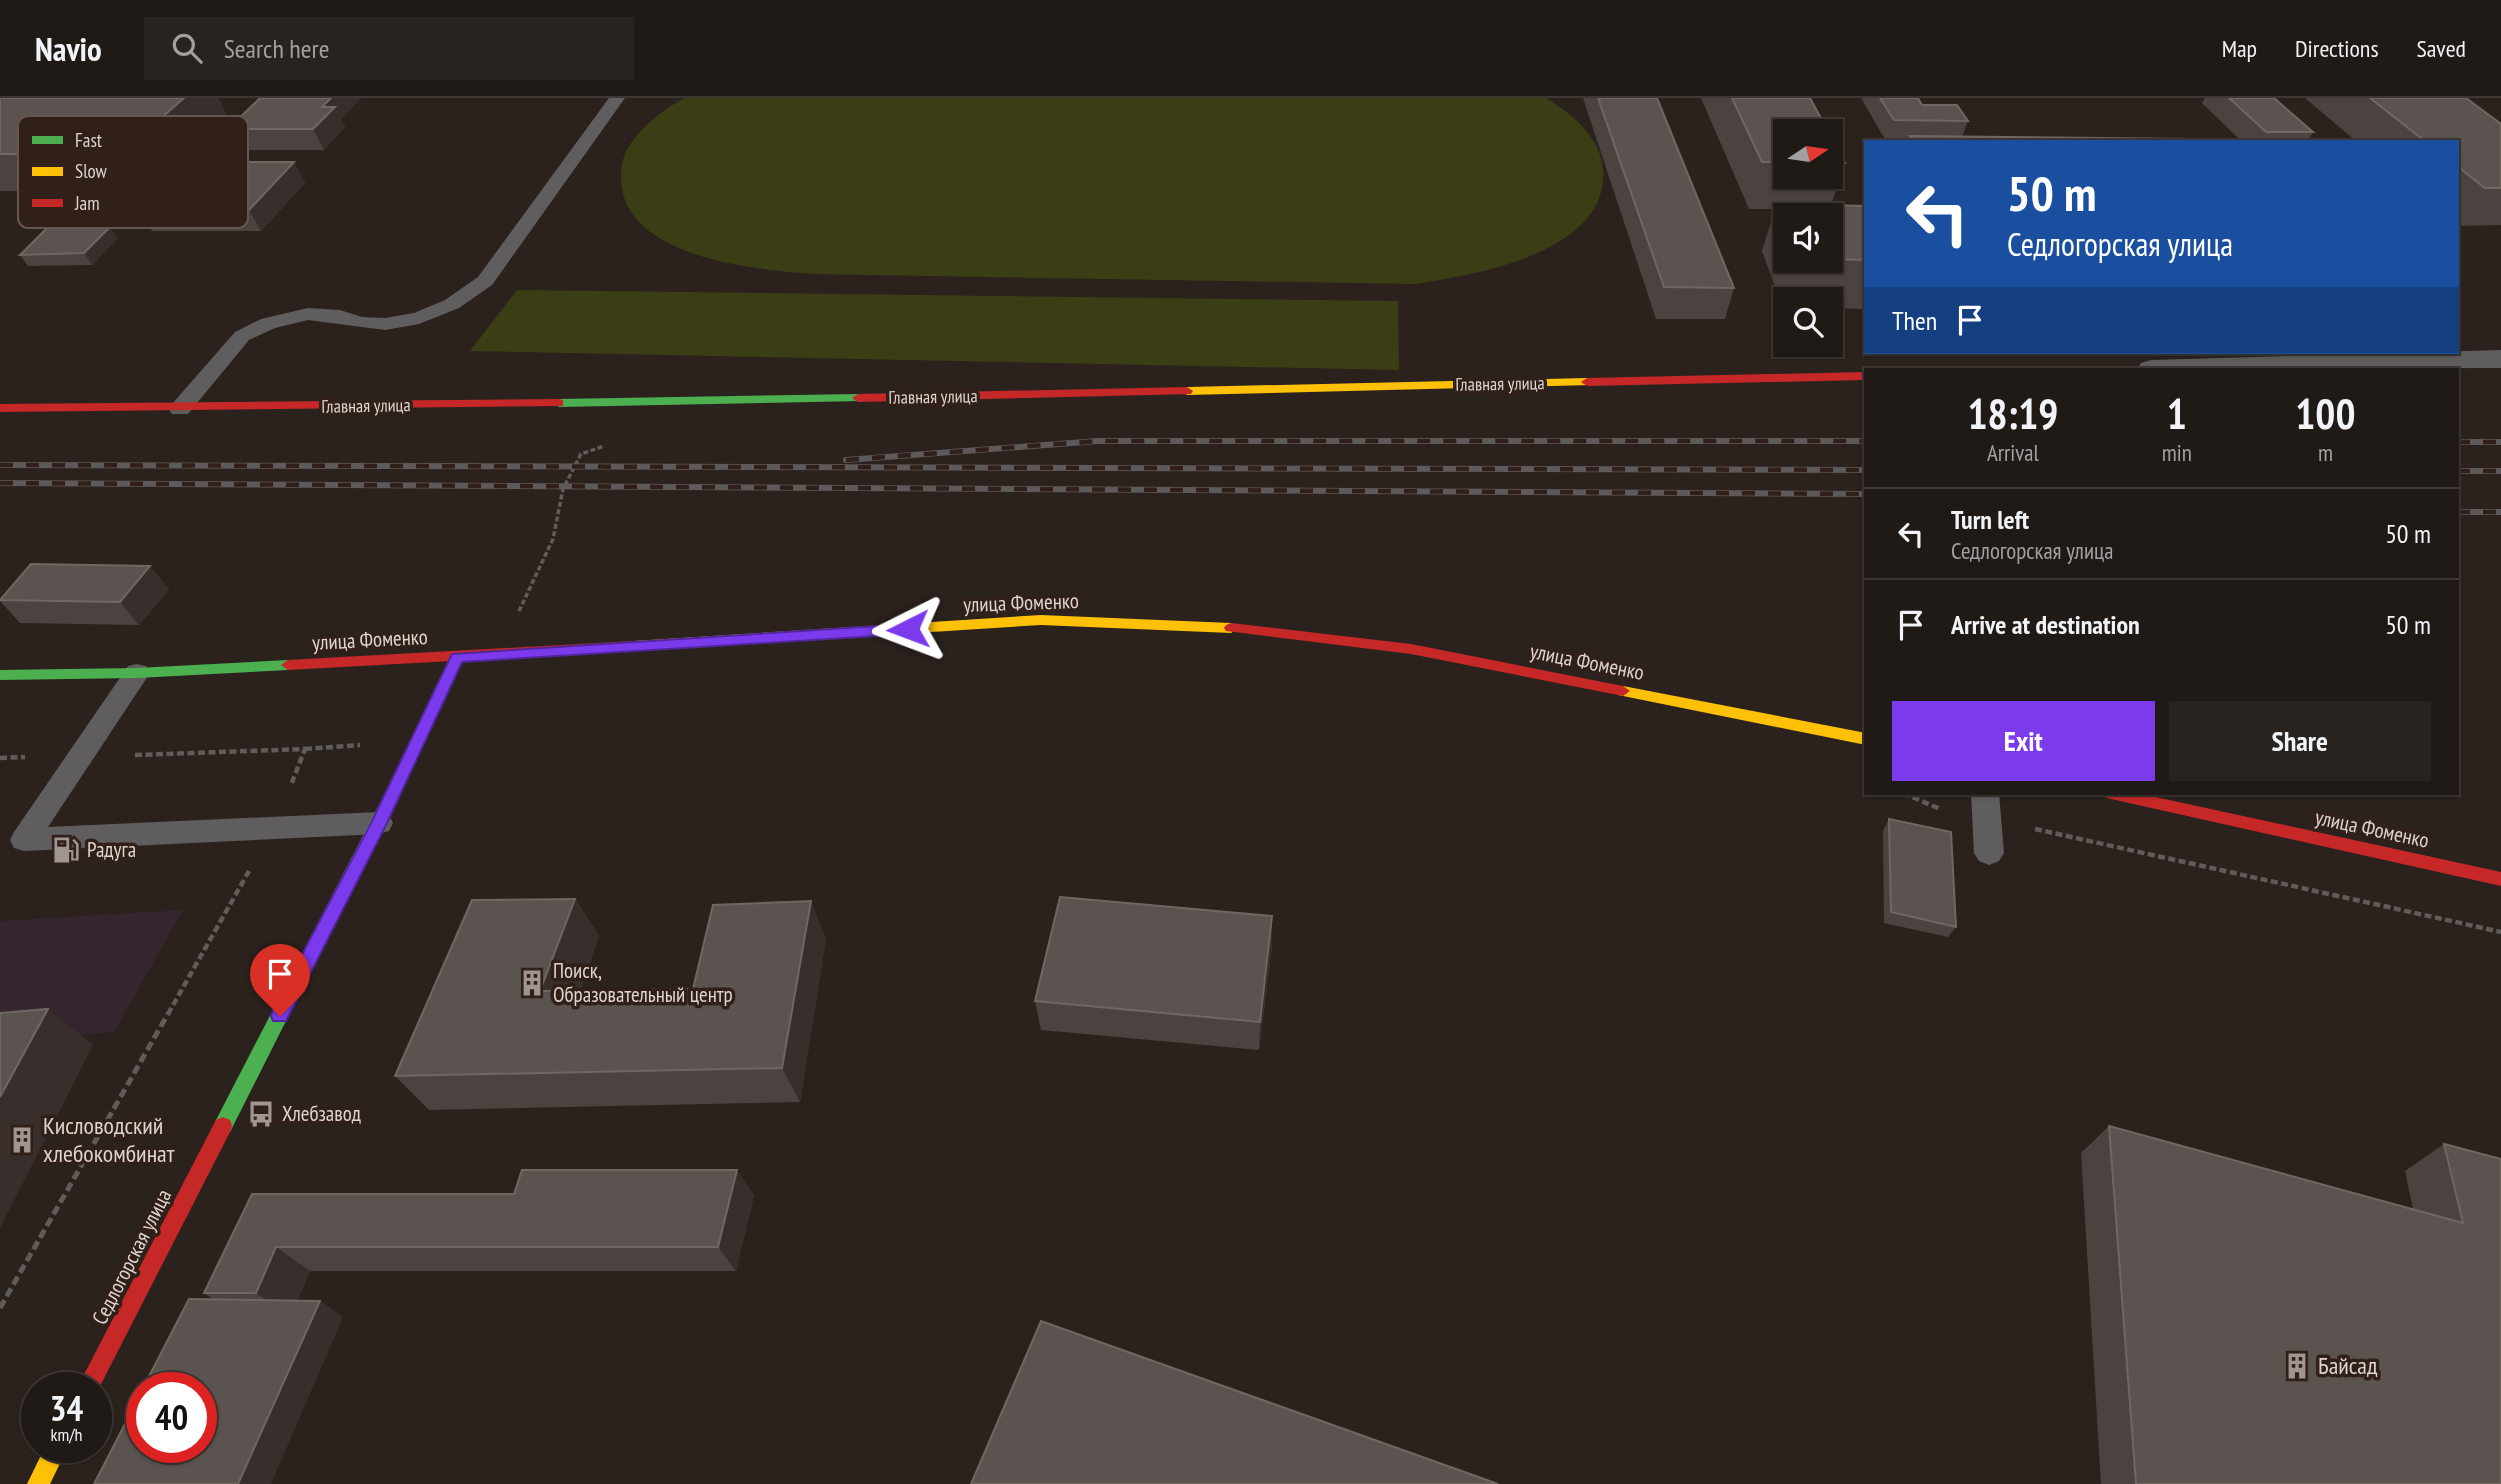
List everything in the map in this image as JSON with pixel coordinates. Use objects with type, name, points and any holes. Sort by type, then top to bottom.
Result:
[{"type":"street","points":[[2186,368],[2501,359]]},
{"type":"street","name":"Главная улица","points":[[0,408],[180,409],[729,402],[1864,376]]},
{"type":"street","name":"улица Фоменко","points":[[0,675],[137,673],[457,657],[1041,620],[1212,626],[1411,649],[1864,739]]},
{"type":"street","name":"Седлогорская улица","points":[[96,1372],[379,823],[457,657]]},
{"type":"street","name":"улица Фоменко","points":[[2119,795],[2501,879]]},
{"type":"street","points":[[38,1484],[49,1463]]},
{"type":"lane","points":[[180,409],[242,336],[268,323],[308,314],[385,324],[419,318],[452,304],[474,289],[485,281],[617,98]]},
{"type":"lane","points":[[137,673],[24,840],[379,823]]},
{"type":"lane","points":[[1986,806],[1989,853]]},
{"type":"path","points":[[510,654],[514,622],[553,539],[564,489],[581,454],[606,446]]},
{"type":"path","points":[[0,758],[305,750],[274,827],[0,1308]]},
{"type":"path","points":[[1907,795],[1931,807],[1986,806],[2501,932]]},
{"type":"shaded area","points":[[183,910],[114,1032],[0,1042],[0,921]]},
{"type":"green space","points":[[685,98],[1546,98],[1566,111],[1584,128],[1597,147],[1603,170],[1599,198],[1584,222],[1562,240],[1533,255],[1502,266],[1414,284],[812,274],[756,268],[692,253],[663,240],[640,223],[625,201],[621,172],[623,160],[644,128]]},
{"type":"green space","points":[[517,290],[1398,301],[1399,370],[470,351]]},
{"type":"building","points":[[0,98],[184,98],[163,116],[18,116],[18,154],[0,154]]},
{"type":"building","points":[[260,98],[331,98],[322,107],[335,107],[313,129],[248,129],[248,116],[241,116]]},
{"type":"building","points":[[1598,98],[1657,98],[1734,288],[1664,287]]},
{"type":"building","points":[[1732,98],[1810,98],[1821,119],[1773,119],[1773,162],[1762,162]]},
{"type":"building","points":[[1880,98],[1918,98],[1922,105],[1957,105],[1968,121],[1894,120]]},
{"type":"building","points":[[2229,98],[2274,98],[2313,132],[2266,132]]},
{"type":"building","points":[[2370,98],[2466,98],[2501,124],[2501,188],[2485,188],[2459,168],[2459,140],[2423,140]]},
{"type":"building","points":[[1910,136],[2288,140],[1913,140]]},
{"type":"building","points":[[248,162],[294,162],[249,210]]},
{"type":"building","points":[[1843,205],[1864,206],[1864,260],[1843,259]]},
{"type":"building","points":[[47,228],[109,228],[84,253],[20,255]]},
{"type":"building","points":[[31,564],[150,566],[120,602],[0,600]]},
{"type":"building","points":[[1889,819],[1951,832],[1956,927],[1891,912]]},
{"type":"building","points":[[1060,897],[1272,916],[1260,1022],[1035,1001]]},
{"type":"building","points":[[575,899],[540,991],[693,989],[713,905],[811,901],[782,1068],[395,1076],[472,900]]},
{"type":"building","points":[[48,1009],[0,1097],[0,1013]]},
{"type":"building","name":"Байсад","points":[[2109,1126],[2463,1223],[2444,1144],[2501,1159],[2501,1484],[2136,1484]]},
{"type":"building","points":[[522,1170],[737,1170],[718,1247],[276,1247],[256,1293],[204,1293],[252,1194],[514,1194]]},
{"type":"building","points":[[189,1299],[320,1301],[238,1484],[94,1484],[105,1463],[112,1463],[112,1449],[126,1422],[126,1463],[217,1463],[217,1372],[151,1372]]},
{"type":"building","points":[[1041,1321],[1498,1484],[971,1484]]},
{"type":"railway","points":[[846,460],[1098,441],[1864,441]]},
{"type":"railway","points":[[2459,442],[2501,442]]},
{"type":"railway","points":[[0,465],[1864,470]]},
{"type":"railway","points":[[2459,471],[2501,471]]},
{"type":"railway","points":[[0,483],[1864,494]]},
{"type":"railway","points":[[2459,512],[2501,512]]},
{"type":"traffic: fast","points":[[559,403],[858,398]]},
{"type":"traffic: fast","points":[[0,675],[137,673],[288,665]]},
{"type":"traffic: fast","points":[[223,1126],[392,795]]},
{"type":"traffic: slow","points":[[1187,391],[1587,382]]},
{"type":"traffic: slow","points":[[634,646],[1041,620],[1231,628]]},
{"type":"traffic: slow","points":[[392,795],[457,657]]},
{"type":"traffic: slow","points":[[1623,691],[1864,739]]},
{"type":"traffic: slow","points":[[38,1484],[49,1463]]},
{"type":"traffic: jam","points":[[1587,382],[1864,376]]},
{"type":"traffic: jam","points":[[858,398],[1187,391]]},
{"type":"traffic: jam","points":[[0,408],[559,403]]},
{"type":"traffic: jam","points":[[1231,628],[1411,649],[1623,691]]},
{"type":"traffic: jam","points":[[288,665],[634,646]]},
{"type":"traffic: jam","points":[[2120,795],[2501,879]]},
{"type":"traffic: jam","points":[[96,1372],[223,1126]]},
{"type":"place","name":"Радуга","points":[[66,850]]},
{"type":"place","name":"Поиск, Образовательный центр","points":[[532,983]]},
{"type":"place","name":"Хлебзавод","points":[[261,1114]]},
{"type":"place","name":"Кисловодский хлебокомбинат","points":[[22,1140]]},
{"type":"place","name":"Байсад","points":[[2297,1366]]},
{"type":"route","points":[[280,1016],[379,823],[457,657],[908,629]]}]
